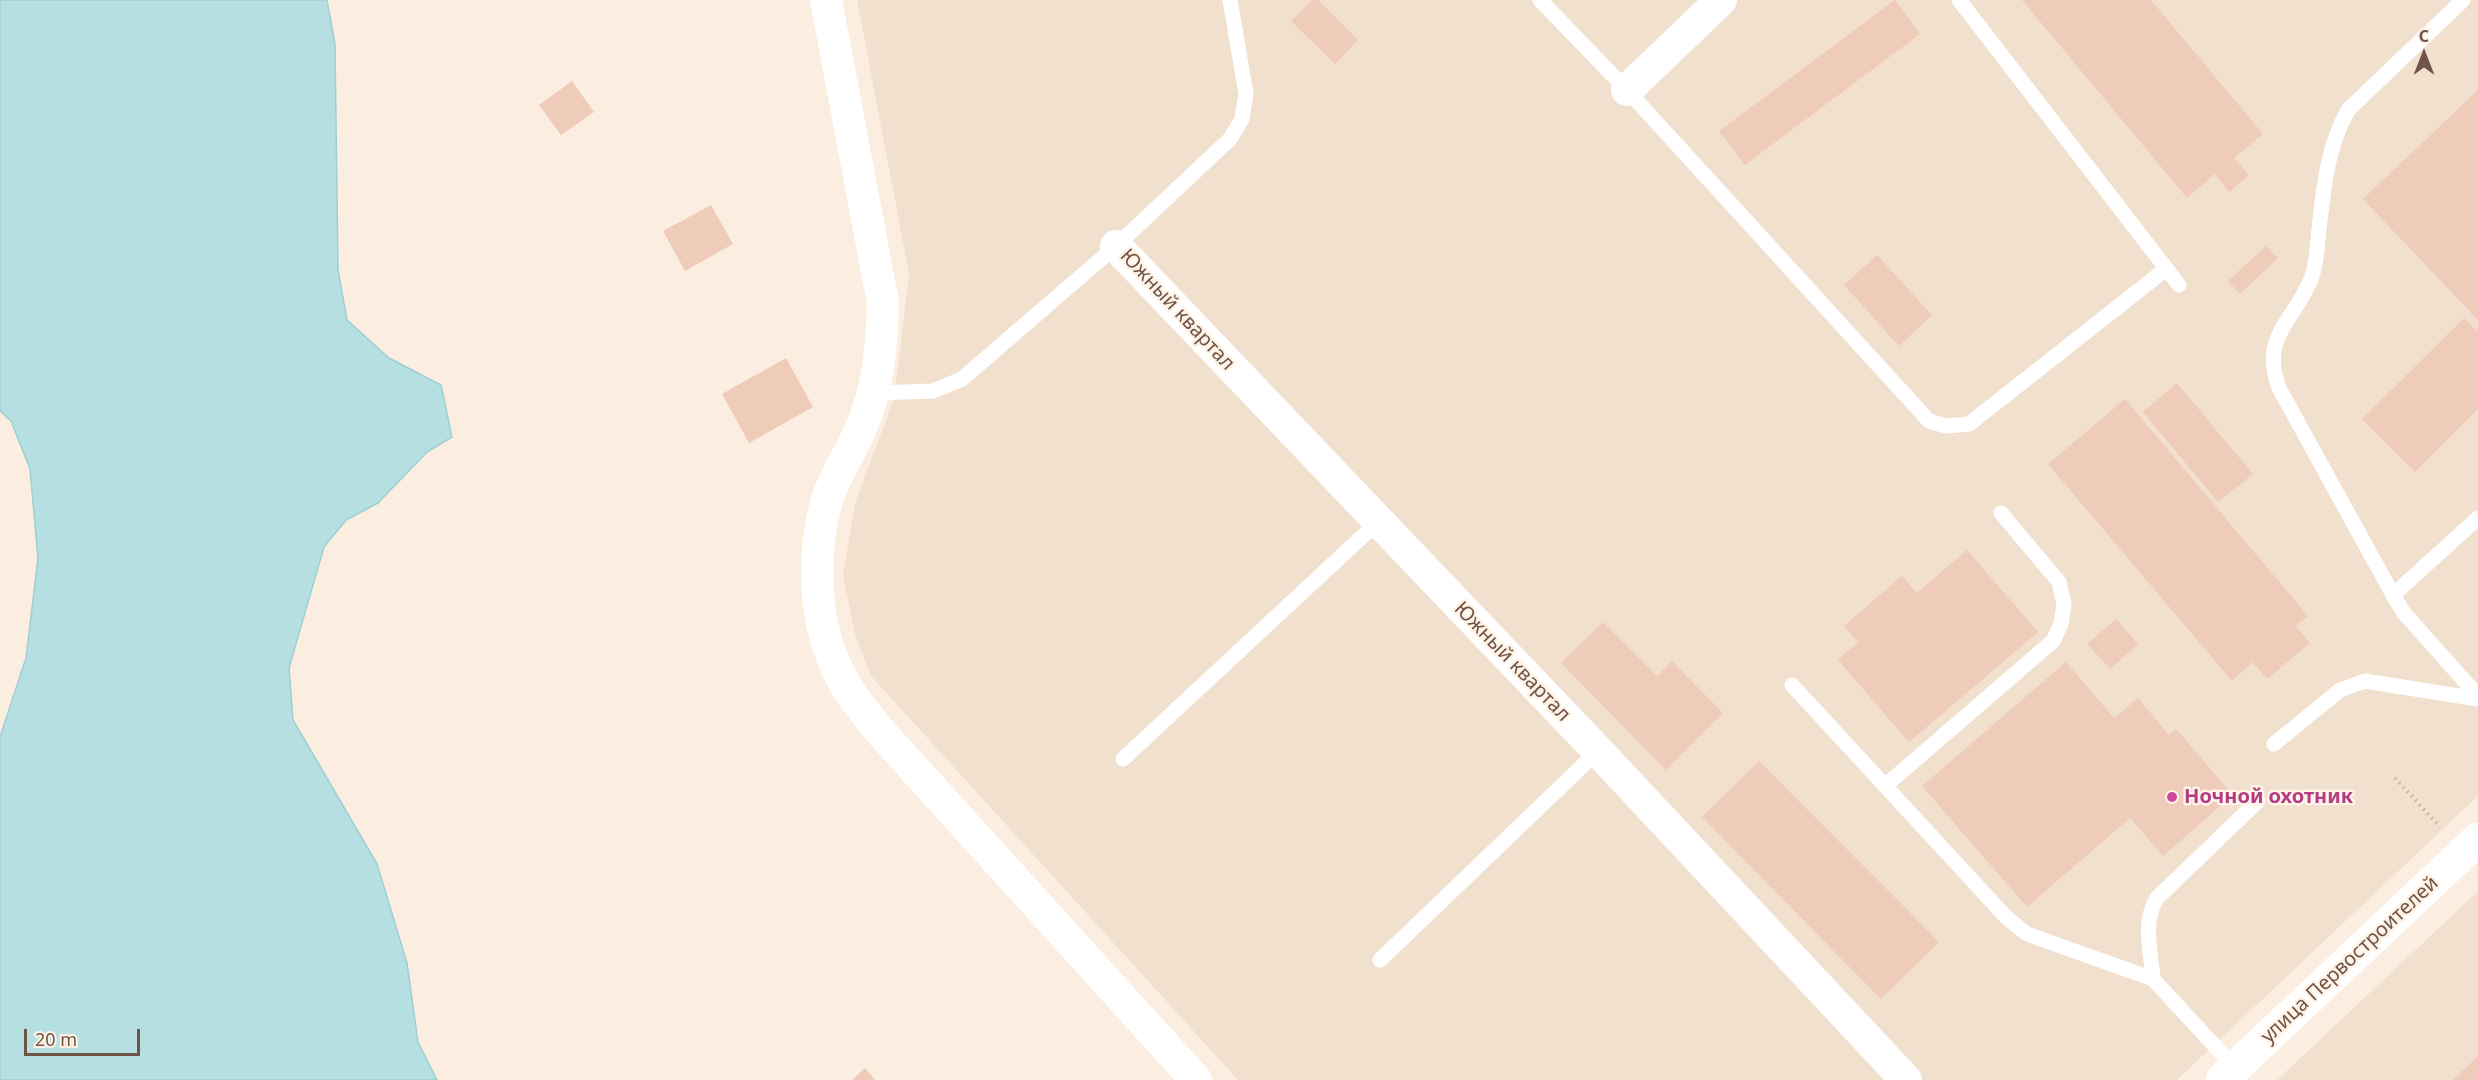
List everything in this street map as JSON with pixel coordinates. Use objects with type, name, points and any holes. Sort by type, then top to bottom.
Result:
[{"type":"street","points":[[826,0],[883,303],[882,349],[874,393],[861,428],[826,502],[817,566],[822,629],[841,678],[878,729],[1196,1080]]},
{"type":"street","points":[[1627,90],[1721,0]]},
{"type":"street","name":"Южный квартал","points":[[1116,246],[1598,751],[1906,1080]]},
{"type":"street","name":"улица Первостроителей","points":[[2229,1074],[2478,839]]},
{"type":"lane","points":[[874,393],[933,391],[962,380],[1116,246],[1230,139],[1242,119],[1246,94],[1230,0]]},
{"type":"lane","points":[[1540,0],[1627,90],[1929,421],[1946,426],[1969,424],[2166,269]]},
{"type":"lane","points":[[1959,0],[2179,285]]},
{"type":"lane","points":[[2463,0],[2348,110],[2344,117],[2326,162],[2312,277],[2277,337],[2272,354],[2279,388],[2393,596],[2404,613],[2478,697]]},
{"type":"lane","points":[[1884,786],[2053,641],[2061,624],[2064,604],[2059,582],[2001,513]]},
{"type":"lane","points":[[2393,596],[2478,518]]},
{"type":"lane","points":[[1123,759],[1378,522]]},
{"type":"lane","points":[[2274,744],[2340,690],[2365,681],[2478,697]]},
{"type":"lane","points":[[1792,685],[2007,918],[2026,934],[2153,979],[2229,1074]]},
{"type":"lane","points":[[1380,960],[1598,751]]},
{"type":"lane","points":[[2153,979],[2148,923],[2151,908],[2157,898],[2258,801]]},
{"type":"shaded area","points":[[857,0],[2478,0],[2478,796],[2177,1080],[1238,1080],[871,676],[855,634],[843,575],[855,503],[894,399],[909,274]]},
{"type":"shaded area","points":[[2478,891],[2478,1080],[2277,1080]]},
{"type":"water","points":[[0,0],[327,0],[335,44],[338,270],[347,320],[389,358],[441,385],[452,437],[427,452],[378,503],[346,520],[324,547],[289,668],[293,720],[377,864],[407,963],[418,1042],[437,1080],[0,1080],[0,737],[26,658],[38,558],[30,469],[11,421],[0,411]]},
{"type":"building","points":[[1312,0],[1318,0],[1358,40],[1335,64],[1291,21]]},
{"type":"building","points":[[1895,0],[1920,34],[1745,165],[1719,131]]},
{"type":"building","points":[[2022,0],[2151,0],[2263,134],[2234,158],[2249,175],[2229,192],[2215,174],[2187,198]]},
{"type":"building","points":[[572,81],[594,112],[561,135],[539,105]]},
{"type":"building","points":[[2478,90],[2478,320],[2363,199]]},
{"type":"building","points":[[711,205],[733,244],[685,271],[663,231]]},
{"type":"building","points":[[2266,246],[2278,258],[2240,294],[2228,281]]},
{"type":"building","points":[[1877,255],[1932,315],[1899,346],[1844,285]]},
{"type":"building","points":[[2464,318],[2478,332],[2478,409],[2415,472],[2362,419]]},
{"type":"building","points":[[786,358],[813,407],[749,443],[722,394]]},
{"type":"building","points":[[2177,383],[2253,474],[2218,502],[2143,412]]},
{"type":"building","points":[[2125,399],[2308,616],[2296,626],[2310,643],[2267,679],[2253,662],[2232,681],[2048,464]]},
{"type":"building","points":[[1967,550],[2038,632],[1909,742],[1838,660],[1858,642],[1844,626],[1902,576],[1917,593]]},
{"type":"building","points":[[2116,619],[2138,644],[2110,669],[2087,644]]},
{"type":"building","points":[[1603,622],[1657,676],[1672,661],[1723,713],[1666,770],[1561,663]]},
{"type":"building","points":[[2066,662],[2114,718],[2138,698],[2169,735],[2176,729],[2233,795],[2163,856],[2130,818],[2027,907],[1922,786]]},
{"type":"building","points":[[1759,761],[1939,942],[1881,999],[1702,817]]},
{"type":"building","points":[[2478,1056],[2478,1080],[2453,1080]]},
{"type":"building","points":[[865,1068],[875,1080],[852,1080]]},
{"type":"place","name":"Ночной охотник","points":[[2172,797]]}]
